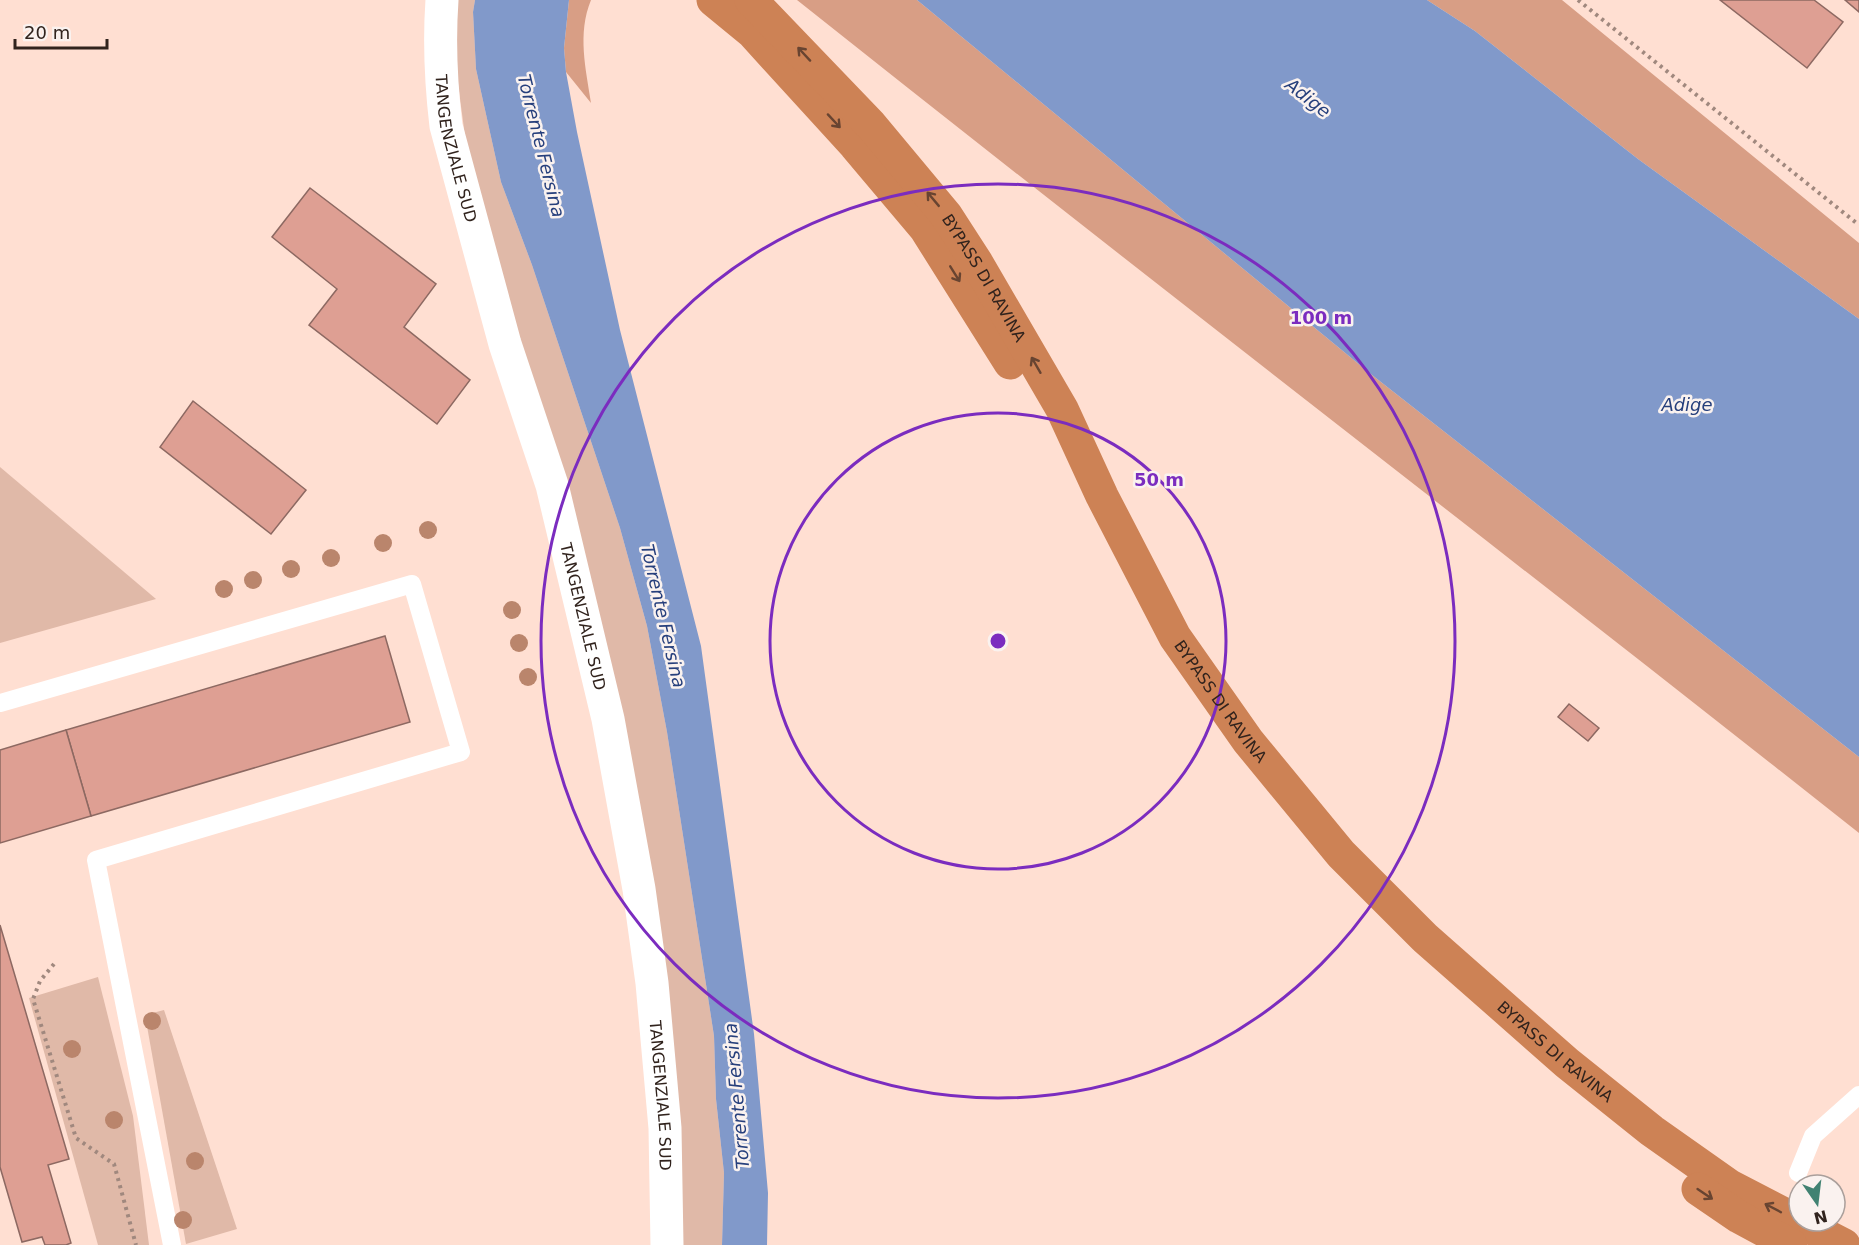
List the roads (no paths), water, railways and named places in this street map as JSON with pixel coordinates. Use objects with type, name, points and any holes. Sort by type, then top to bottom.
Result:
[{"type":"highway","points":[[713,0],[756,14]]},
{"type":"highway","name":"BYPASS DI RAVINA","points":[[756,14],[855,145],[925,228],[1046,420],[1150,631],[1225,742],[1289,820],[1334,873],[1401,944],[1554,1078],[1639,1149],[1739,1217],[1791,1245]]},
{"type":"highway","name":"BYPASS DI RAVINA","points":[[756,14],[871,124],[946,214],[1062,409],[1102,496],[1175,637],[1248,741],[1341,854],[1443,953],[1567,1063],[1652,1131],[1730,1186],[1844,1245]]},
{"type":"highway","points":[[1739,1217],[1763,1245]]},
{"type":"street","name":"TANGENZIALE SUD","points":[[442,0],[440,30],[446,126],[505,345],[552,485],[608,720],[639,889],[652,983],[665,1128],[667,1245]]},
{"type":"lane","points":[[0,704],[412,584],[461,752],[96,860],[172,1245]]},
{"type":"lane","points":[[1798,1173],[1813,1137],[1859,1095]]},
{"type":"water","name":"Torrente Fersina","points":[[475,0],[569,0],[564,48],[577,132],[620,330],[701,646],[754,1034],[768,1193],[767,1245],[722,1245],[724,1173],[716,1099],[714,1036],[667,732],[647,626],[620,528],[532,265],[501,182],[476,69],[473,12]]},
{"type":"water","name":"Adige","points":[[917,0],[1427,0],[1475,31],[1638,159],[1859,319],[1859,757],[1372,375]]}]
